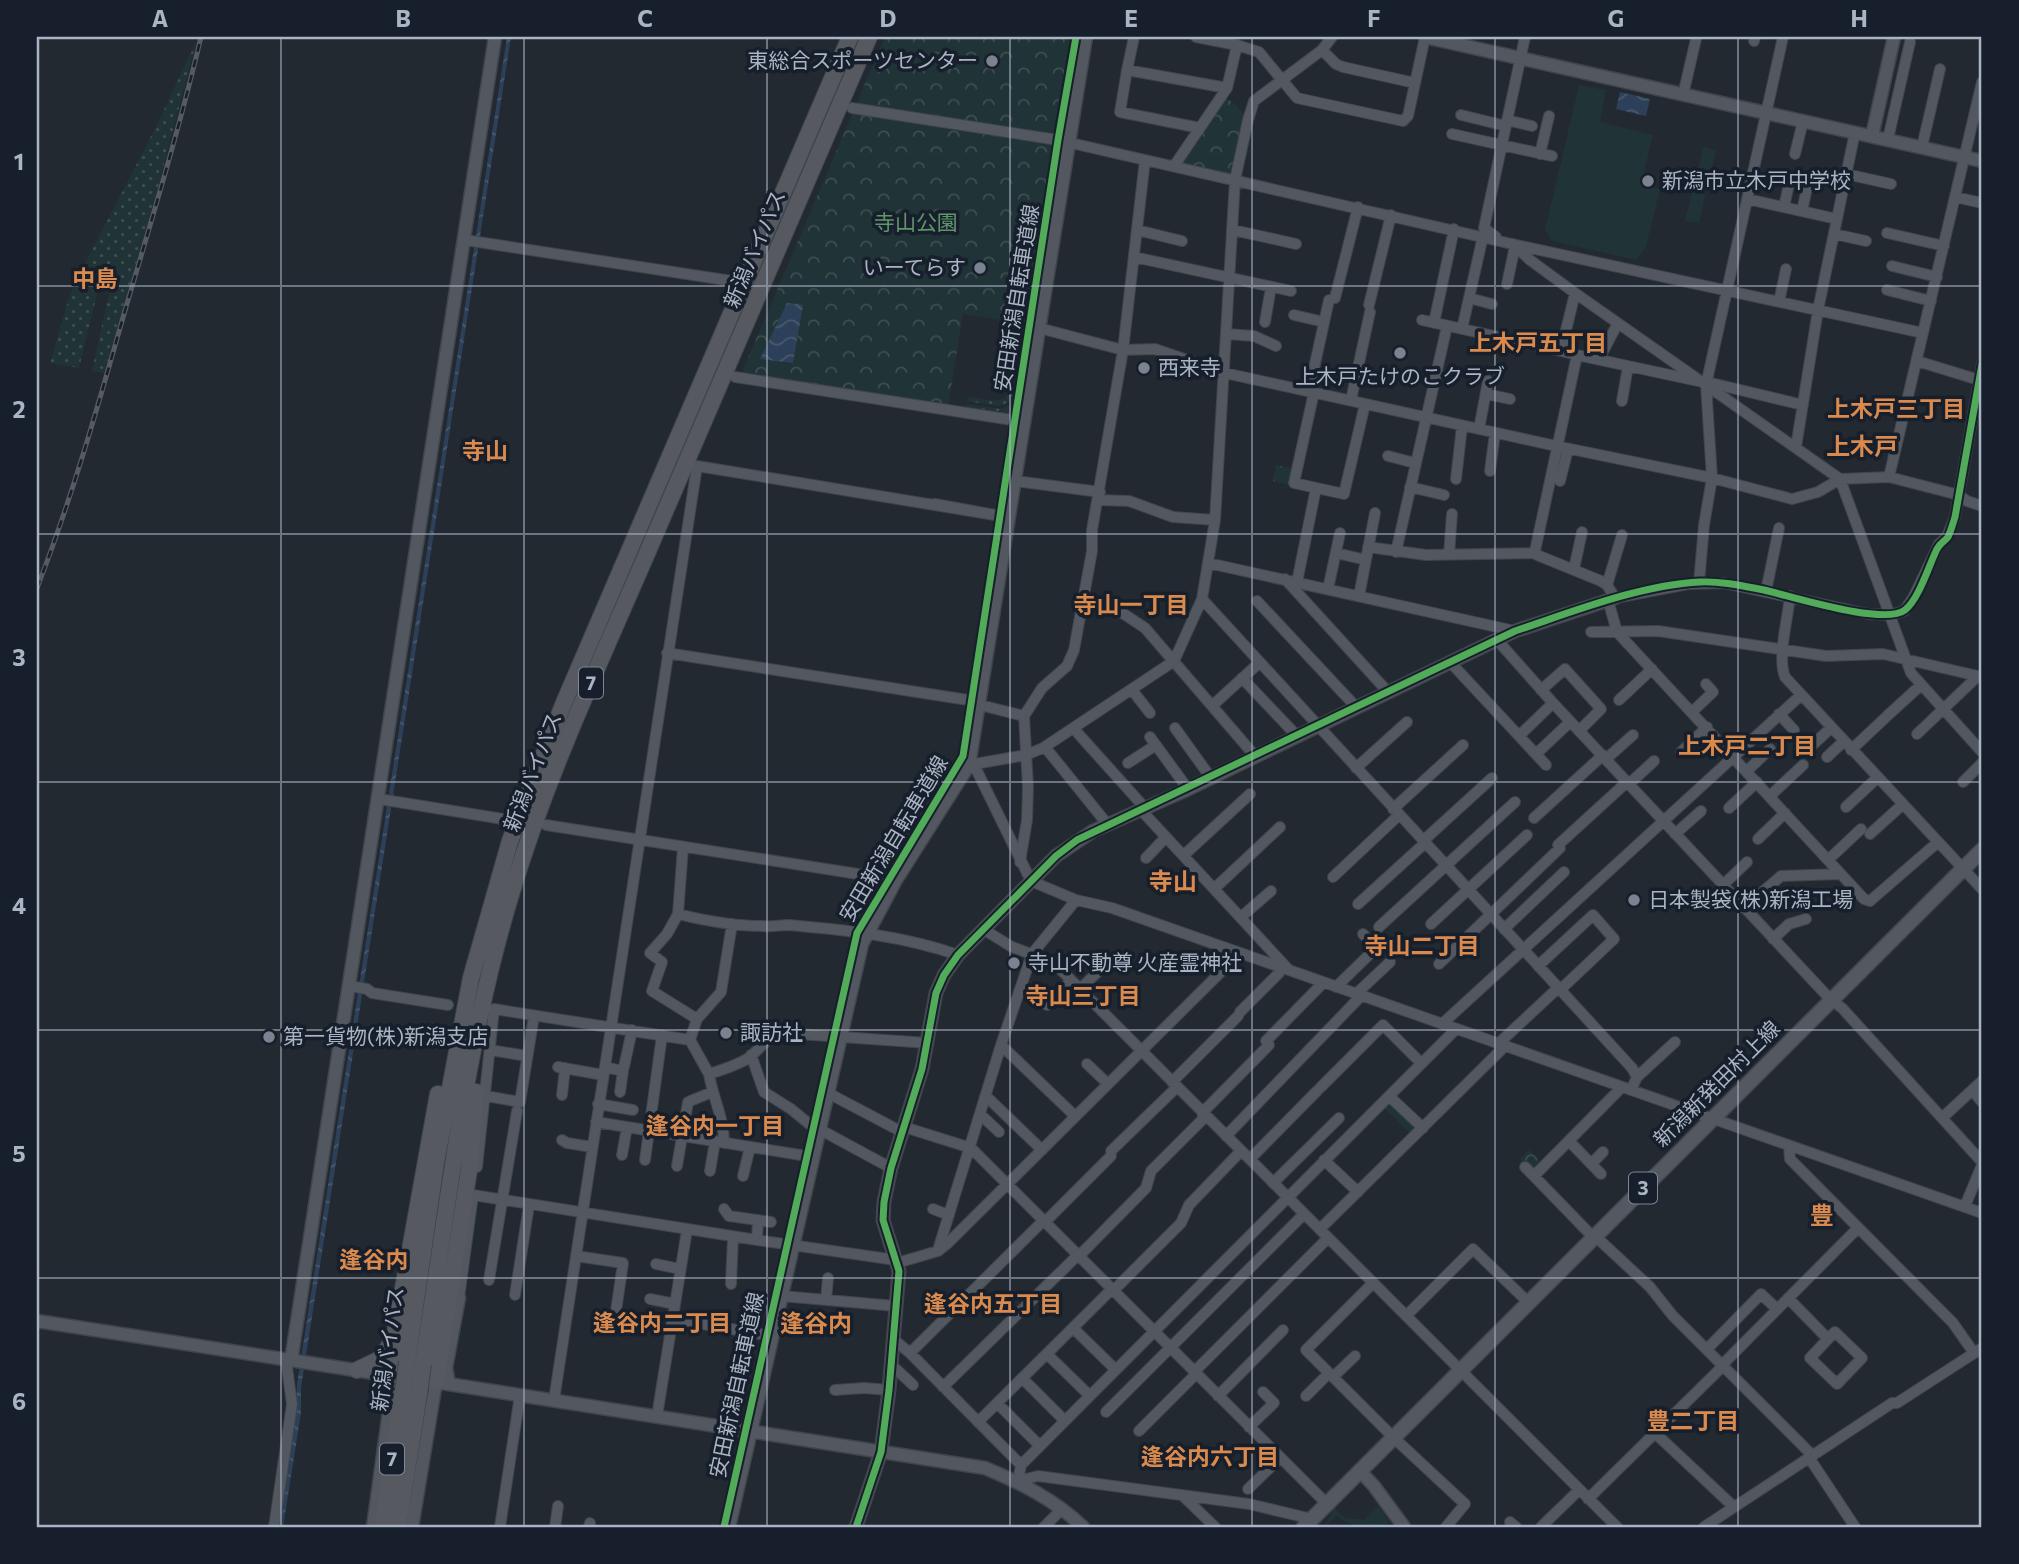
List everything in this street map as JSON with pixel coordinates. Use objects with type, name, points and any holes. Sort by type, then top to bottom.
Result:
[{"type":"highway","name":"新潟バイパス","points":[[398,1527],[436,1163],[471,978],[510,841],[559,716],[850,37]]},
{"type":"highway","name":"新潟バイパス","points":[[415,1363],[483,1006],[510,895],[552,777],[869,37]]},
{"type":"highway","points":[[394,1376],[394,1339],[430,1132],[450,1034],[471,978]]},
{"type":"highway","points":[[443,1383],[469,1170],[483,1006]]},
{"type":"highway","points":[[358,1370],[380,1359],[394,1339]]},
{"type":"highway","name":"新潟バイパス","points":[[382,1527],[411,1393]]},
{"type":"main road","name":"新潟新発田村上線","points":[[1308,1523],[1982,850]]},
{"type":"street","points":[[274,1527],[292,1404],[288,1360],[473,241],[495,37]]},
{"type":"street","points":[[729,1527],[856,961],[866,934],[897,880],[969,765],[1086,37]]},
{"type":"street","points":[[1134,37],[1120,112],[1200,128]]},
{"type":"street","points":[[1196,37],[1237,44],[1259,52],[1297,98],[1403,121],[1408,116],[1425,37],[1982,160]]},
{"type":"street","points":[[969,765],[1026,755],[1045,747],[1174,661],[1202,600],[1215,520],[1236,180],[1251,108],[1254,101],[1322,50],[1332,37]]},
{"type":"street","points":[[1499,240],[1484,228],[1525,37]]},
{"type":"street","points":[[1699,583],[1712,478],[1705,383],[1783,37]]},
{"type":"street","points":[[1872,136],[1894,37]]},
{"type":"street","points":[[1683,95],[1696,39]]},
{"type":"street","points":[[1888,139],[1910,42]]},
{"type":"street","points":[[1174,166],[1227,88],[1237,44]]},
{"type":"street","points":[[1322,50],[1343,67],[1415,83]]},
{"type":"street","points":[[1922,147],[1940,69]]},
{"type":"street","points":[[1127,70],[1227,88]]},
{"type":"street","points":[[1889,477],[1982,82]]},
{"type":"street","points":[[852,108],[1069,143],[1454,229],[1514,245],[1923,333]]},
{"type":"street","points":[[1461,115],[1532,126]]},
{"type":"street","points":[[1540,154],[1549,116]]},
{"type":"street","points":[[1795,153],[1803,121]]},
{"type":"street","points":[[1797,447],[1818,310],[1855,132]]},
{"type":"street","points":[[1452,134],[1552,156]]},
{"type":"street","points":[[1020,862],[1027,820],[1024,716],[1042,688],[1067,666],[1074,650],[1123,350],[1145,160]]},
{"type":"street","points":[[1846,174],[1891,184]]},
{"type":"street","points":[[1784,207],[1790,179]]},
{"type":"street","points":[[1802,211],[1808,183]]},
{"type":"street","points":[[1955,197],[1982,203]]},
{"type":"street","points":[[1747,198],[1837,219]]},
{"type":"street","points":[[1358,207],[1324,323],[1294,483],[1344,494],[1365,404]]},
{"type":"street","points":[[1351,400],[1391,215]]},
{"type":"street","points":[[1434,323],[1454,229]]},
{"type":"street","points":[[1137,230],[1182,241]]},
{"type":"street","points":[[1233,230],[1296,244]]},
{"type":"street","points":[[1887,233],[1944,246]]},
{"type":"street","points":[[1834,234],[1866,241]]},
{"type":"street","points":[[1462,329],[1483,236]]},
{"type":"street","points":[[473,241],[732,281]]},
{"type":"street","points":[[1507,284],[1514,245]]},
{"type":"street","points":[[1514,245],[1575,293],[1840,479],[1911,673],[1982,752]]},
{"type":"street","points":[[1133,257],[1292,291]]},
{"type":"street","points":[[1892,266],[1937,277]]},
{"type":"street","points":[[1779,302],[1787,269]]},
{"type":"street","points":[[1265,322],[1271,287]]},
{"type":"street","points":[[1887,290],[1931,301]]},
{"type":"street","points":[[1562,351],[1575,293]]},
{"type":"street","points":[[1469,298],[1492,304]]},
{"type":"street","points":[[1294,315],[1324,323]]},
{"type":"street","points":[[1422,320],[1803,405]]},
{"type":"street","points":[[1599,359],[1618,323]]},
{"type":"street","points":[[1396,552],[1447,326]]},
{"type":"street","points":[[1039,328],[1123,350],[1155,349],[1225,373],[1571,450],[1712,478],[1793,499],[1818,492],[1840,479],[1889,477],[1959,495],[1982,506]]},
{"type":"street","points":[[1227,334],[1254,336],[1276,346]]},
{"type":"street","points":[[1536,553],[1556,446],[1577,355]]},
{"type":"street","points":[[1917,360],[1979,380]]},
{"type":"street","points":[[856,1527],[881,1452],[889,1390],[899,1270],[883,1220],[891,1168],[928,1043],[936,993],[958,955],[983,929],[1065,849],[1108,825],[1298,737],[1514,631],[1612,599],[1699,583],[1724,583],[1868,614],[1891,615],[1904,611],[1940,544],[1947,537],[1955,517],[1982,364]]},
{"type":"street","points":[[1622,401],[1628,366]]},
{"type":"street","points":[[735,377],[1025,422]]},
{"type":"street","points":[[1479,429],[1488,381]]},
{"type":"street","points":[[1731,402],[1740,390]]},
{"type":"street","points":[[1486,394],[1510,399]]},
{"type":"street","points":[[1456,479],[1462,425]]},
{"type":"street","points":[[1490,471],[1495,433]]},
{"type":"street","points":[[1560,481],[1567,453],[1571,450]]},
{"type":"street","points":[[1388,456],[1415,463]]},
{"type":"street","points":[[554,1401],[697,466],[1001,516],[935,504]]},
{"type":"street","points":[[1015,481],[1129,501],[1173,517],[1215,520]]},
{"type":"street","points":[[1410,487],[1444,495]]},
{"type":"street","points":[[1297,582],[1316,488]]},
{"type":"street","points":[[1359,596],[1375,513]]},
{"type":"street","points":[[1449,555],[1452,514]]},
{"type":"street","points":[[1766,591],[1779,528]]},
{"type":"street","points":[[1574,569],[1582,531]]},
{"type":"street","points":[[1328,589],[1340,533]]},
{"type":"street","points":[[1607,585],[1622,535]]},
{"type":"street","points":[[1368,547],[1396,552],[1449,555],[1536,553],[1594,576],[1607,585],[1617,632],[1864,899],[1870,901],[1938,842]]},
{"type":"street","points":[[1336,553],[1362,559]]},
{"type":"street","points":[[1208,563],[1514,631]]},
{"type":"street","points":[[1285,579],[1388,692]]},
{"type":"street","points":[[1790,596],[1783,650],[1782,670],[1785,677],[1982,890]]},
{"type":"street","points":[[1202,600],[1632,1068],[1637,1077]]},
{"type":"street","points":[[1083,601],[1124,614],[1156,638],[1255,757]]},
{"type":"street","points":[[1257,601],[1357,708]]},
{"type":"street","points":[[1591,632],[1658,631],[1826,656],[1883,654],[1980,676]]},
{"type":"street","points":[[1497,641],[1830,1000],[1842,1008],[1982,1163],[1965,1206]]},
{"type":"street","points":[[667,653],[980,703],[1024,716]]},
{"type":"street","points":[[1213,705],[1259,663]]},
{"type":"street","points":[[1451,663],[1546,765]]},
{"type":"street","points":[[1541,690],[1565,669],[1601,709],[1579,731]]},
{"type":"street","points":[[1619,700],[1652,669]]},
{"type":"street","points":[[1917,734],[1980,676]]},
{"type":"street","points":[[1242,678],[1298,737]]},
{"type":"street","points":[[1692,712],[1713,692],[1706,684]]},
{"type":"street","points":[[1851,750],[1921,685]]},
{"type":"street","points":[[1132,690],[1150,713]]},
{"type":"street","points":[[1442,1024],[1801,695]]},
{"type":"street","points":[[1519,736],[1553,703]]},
{"type":"street","points":[[1779,714],[1794,730]]},
{"type":"street","points":[[1356,768],[1407,722]]},
{"type":"street","points":[[1536,754],[1570,722]]},
{"type":"street","points":[[1681,752],[1707,727]]},
{"type":"street","points":[[1808,749],[1831,728]]},
{"type":"street","points":[[1074,729],[1286,970]]},
{"type":"street","points":[[1175,729],[1211,778]]},
{"type":"street","points":[[1534,818],[1633,735]]},
{"type":"street","points":[[1128,764],[1153,741],[1188,789]]},
{"type":"street","points":[[1826,757],[1843,741]]},
{"type":"street","points":[[1333,877],[1463,745]]},
{"type":"street","points":[[1045,747],[1108,825]]},
{"type":"street","points":[[1747,771],[1770,750]]},
{"type":"street","points":[[1439,964],[1559,846],[1654,761]]},
{"type":"street","points":[[1963,782],[1982,763]]},
{"type":"street","points":[[969,765],[977,771],[1031,881],[1076,900],[1112,908],[1982,1213]]},
{"type":"street","points":[[1770,796],[1802,765]]},
{"type":"street","points":[[1358,904],[1492,778]]},
{"type":"street","points":[[1846,807],[1877,778]]},
{"type":"street","points":[[1728,808],[1757,782]]},
{"type":"street","points":[[1184,855],[1250,794]]},
{"type":"street","points":[[379,799],[503,819]]},
{"type":"street","points":[[1379,927],[1515,802]]},
{"type":"street","points":[[1828,860],[1902,805]]},
{"type":"street","points":[[1675,834],[1701,811]]},
{"type":"street","points":[[1758,839],[1785,813]]},
{"type":"street","points":[[546,825],[897,880]]},
{"type":"street","points":[[1214,888],[1280,827]]},
{"type":"street","points":[[1431,924],[1527,835]]},
{"type":"street","points":[[1146,858],[1166,836]]},
{"type":"street","points":[[683,847],[678,914],[667,934],[650,953],[662,962],[652,991],[697,1019]]},
{"type":"street","points":[[1723,885],[1747,862]]},
{"type":"street","points":[[1504,929],[1564,872]]},
{"type":"street","points":[[1744,908],[1781,876],[1841,874]]},
{"type":"street","points":[[1241,917],[1270,891]]},
{"type":"street","points":[[938,1251],[1032,954],[1076,900]]},
{"type":"street","points":[[678,914],[709,922],[764,927],[786,925],[866,934],[916,942],[958,955]]},
{"type":"street","points":[[1320,1229],[1423,1128],[1502,1045],[1614,939],[1593,915],[1538,966]]},
{"type":"street","points":[[1773,939],[1789,924],[1806,919]]},
{"type":"street","points":[[710,1171],[724,1125],[712,1092],[709,1074],[690,1040],[697,1019],[721,992],[732,924]]},
{"type":"street","points":[[983,929],[1012,947],[1054,962],[1617,1527]]},
{"type":"street","points":[[1336,987],[1376,948],[1363,934]]},
{"type":"street","points":[[473,1195],[896,1261],[938,1251],[1240,954]]},
{"type":"street","points":[[1226,1136],[1390,962]]},
{"type":"street","points":[[1080,989],[1107,963]]},
{"type":"street","points":[[910,1353],[1111,1153],[1239,1014],[1279,973],[1286,970]]},
{"type":"street","points":[[1046,1005],[1071,980]]},
{"type":"street","points":[[943,1387],[1146,1188],[1151,1171],[1323,983]]},
{"type":"street","points":[[350,986],[367,989],[372,993],[448,1005]]},
{"type":"street","points":[[412,1527],[458,1298],[486,1096],[494,1009],[690,1040]]},
{"type":"street","points":[[486,1096],[520,1102],[534,1016]]},
{"type":"street","points":[[1250,1159],[1382,1025],[1421,1063]]},
{"type":"street","points":[[1018,1481],[1021,1465],[1456,1029]]},
{"type":"street","points":[[624,1067],[632,1030]]},
{"type":"street","points":[[709,1074],[735,1066],[771,1036],[784,1033],[928,1043]]},
{"type":"street","points":[[645,1160],[662,1035]]},
{"type":"street","points":[[1534,1176],[1675,1042]]},
{"type":"street","points":[[1001,1045],[1075,1116]]},
{"type":"street","points":[[490,1050],[527,1056]]},
{"type":"street","points":[[751,1055],[764,1092],[819,1130],[891,1168]]},
{"type":"street","points":[[1087,1064],[1108,1084]]},
{"type":"street","points":[[562,1095],[562,1067],[603,1073],[609,1068],[623,1071],[620,1092]]},
{"type":"street","points":[[1942,1118],[1982,1081]]},
{"type":"street","points":[[1972,1090],[1982,1102]]},
{"type":"street","points":[[677,1166],[688,1102],[712,1092]]},
{"type":"street","points":[[828,1093],[903,1129],[971,1148],[1327,1504]]},
{"type":"street","points":[[1389,1096],[1423,1128]]},
{"type":"street","points":[[987,1097],[1042,1150]]},
{"type":"street","points":[[598,1104],[633,1110]]},
{"type":"street","points":[[489,1280],[517,1111]]},
{"type":"street","points":[[981,1115],[999,1132]]},
{"type":"street","points":[[1273,1183],[1339,1118]]},
{"type":"street","points":[[596,1122],[813,1157]]},
{"type":"street","points":[[622,1155],[627,1127]]},
{"type":"street","points":[[562,1140],[592,1147]]},
{"type":"street","points":[[1569,1141],[1601,1174]]},
{"type":"street","points":[[1704,1527],[1892,1403],[1897,1403],[1978,1350],[1790,1159],[1790,1146]]},
{"type":"street","points":[[743,1176],[750,1147]]},
{"type":"street","points":[[978,1422],[1181,1223],[1189,1205],[1241,1151]]},
{"type":"street","points":[[1591,1164],[1603,1152]]},
{"type":"street","points":[[1324,1160],[1358,1192]]},
{"type":"street","points":[[1525,1167],[1650,1287],[1673,1316],[1812,1457],[1855,1527]]},
{"type":"street","points":[[515,1295],[529,1205]]},
{"type":"street","points":[[724,1209],[729,1216],[772,1222]]},
{"type":"street","points":[[933,1209],[949,1215]]},
{"type":"street","points":[[1106,1412],[1304,1214]]},
{"type":"street","points":[[757,1241],[758,1220]]},
{"type":"street","points":[[1588,1499],[1858,1228]]},
{"type":"street","points":[[657,1416],[687,1230]]},
{"type":"street","points":[[731,1284],[733,1237]]},
{"type":"street","points":[[1139,1431],[1328,1238]]},
{"type":"street","points":[[1406,1316],[1474,1250],[1528,1303]]},
{"type":"street","points":[[576,1256],[623,1263],[616,1311]]},
{"type":"street","points":[[656,1264],[680,1269]]},
{"type":"street","points":[[826,1300],[828,1278]]},
{"type":"street","points":[[1373,1283],[1306,1350],[1465,1504],[1446,1527]]},
{"type":"street","points":[[1707,1349],[1761,1294],[1776,1309]]},
{"type":"street","points":[[781,1296],[896,1306]]},
{"type":"street","points":[[1788,1298],[1828,1339]]},
{"type":"street","points":[[650,1299],[675,1304]]},
{"type":"street","points":[[673,1319],[772,1336]]},
{"type":"street","points":[[37,1321],[985,1468],[1018,1481],[1062,1509],[1083,1527]]},
{"type":"street","points":[[1073,1328],[1116,1370]]},
{"type":"street","points":[[1218,1396],[1283,1329]]},
{"type":"street","points":[[1835,1332],[1862,1358],[1837,1384],[1810,1358],[1828,1339],[1835,1332]]},
{"type":"street","points":[[893,1339],[1021,1465]]},
{"type":"street","points":[[1046,1354],[1090,1396]]},
{"type":"street","points":[[1306,1396],[1354,1356]]},
{"type":"street","points":[[891,1368],[896,1369],[913,1385]]},
{"type":"street","points":[[373,1527],[394,1376]]},
{"type":"street","points":[[1022,1378],[1065,1421]]},
{"type":"street","points":[[835,1390],[889,1390]]},
{"type":"street","points":[[1249,1427],[1274,1403],[1263,1392]]},
{"type":"street","points":[[500,1527],[520,1395]]},
{"type":"street","points":[[997,1402],[1040,1446]]},
{"type":"street","points":[[1655,1433],[1734,1507]]},
{"type":"street","points":[[1248,1489],[1280,1458]]},
{"type":"street","points":[[1360,1471],[1404,1527]]},
{"type":"street","points":[[1018,1481],[1038,1476],[1249,1504],[1308,1523]]},
{"type":"street","points":[[1541,1527],[1579,1490]]},
{"type":"street","points":[[1183,1495],[1215,1527]]},
{"type":"street","points":[[555,1527],[558,1506]]},
{"type":"street","points":[[1044,1527],[1062,1509]]},
{"type":"green space","points":[[885,37],[1070,37],[1053,134],[859,105],[857,102]]},
{"type":"green space","points":[[197,39],[153,206],[104,373],[92,371],[109,293],[98,290],[79,368],[50,363],[70,294],[157,125]]},
{"type":"green space","points":[[1579,85],[1606,90],[1600,122],[1653,135],[1641,185],[1660,189],[1646,247],[1636,260],[1552,241],[1545,230]]},
{"type":"green space","points":[[1223,95],[1237,106],[1248,120],[1235,180],[1187,169],[1181,157]]},
{"type":"green space","name":"寺山公園","points":[[853,112],[1055,143],[1027,324],[963,314],[948,408],[746,376],[742,372]]},
{"type":"green space","points":[[1703,147],[1716,150],[1710,177],[1697,174]]},
{"type":"green space","points":[[1692,192],[1705,195],[1699,223],[1685,221]]},
{"type":"green space","points":[[1021,332],[1012,395],[1009,402],[1000,406],[966,401],[970,397],[1003,399],[1011,391]]},
{"type":"green space","points":[[1025,335],[1013,414],[965,406],[1001,409],[1013,404]]},
{"type":"green space","points":[[1276,465],[1295,469],[1291,485],[1273,481]]},
{"type":"green space","points":[[1386,1099],[1419,1126],[1413,1136],[1381,1105]]},
{"type":"green space","points":[[1529,1150],[1543,1164],[1534,1173],[1520,1159]]},
{"type":"green space","points":[[1378,1506],[1390,1522],[1370,1528],[1349,1523],[1337,1516],[1324,1527],[1334,1508],[1345,1518],[1364,1520]]},
{"type":"water","points":[[507,37],[511,37],[301,1388],[301,1413],[283,1527],[279,1527],[296,1415],[297,1384]]},
{"type":"water","points":[[1620,92],[1650,99],[1646,116],[1616,109]]},
{"type":"water","points":[[787,303],[803,305],[793,363],[760,359]]},
{"type":"railway","points":[[37,588],[62,520],[94,417],[174,141],[201,37]]},
{"type":"cycle path","name":"安田新潟自転車道線","points":[[724,1527],[857,933],[963,756],[1076,37]]},
{"type":"cycle path","points":[[856,1527],[881,1452],[889,1390],[899,1271],[883,1220],[884,1202],[891,1168],[922,1069],[936,993],[958,955],[1056,856],[1077,840],[1515,631],[1630,594],[1700,582],[1764,590],[1858,612],[1894,614],[1905,610],[1915,598],[1937,549],[1948,537],[1953,524],[1982,364]]},
{"type":"place","name":"東総合スポーツセンター","points":[[992,61]]},
{"type":"place","name":"新潟市立木戸中学校","points":[[1648,181]]},
{"type":"place","name":"いーてらす","points":[[980,268]]},
{"type":"place","name":"上木戸たけのこクラブ","points":[[1400,353]]},
{"type":"place","name":"西来寺","points":[[1144,368]]},
{"type":"place","name":"日本製袋(株)新潟工場","points":[[1634,900]]},
{"type":"place","name":"寺山不動尊 火産霊神社","points":[[1014,963]]},
{"type":"place","name":"諏訪社","points":[[726,1033]]},
{"type":"place","name":"第一貨物(株)新潟支店","points":[[269,1037]]},
{"type":"district","name":"中島","points":[[95,279]]},
{"type":"district","name":"上木戸五丁目","points":[[1538,343]]},
{"type":"district","name":"上木戸三丁目","points":[[1896,409]]},
{"type":"district","name":"上木戸","points":[[1862,447]]},
{"type":"district","name":"寺山","points":[[485,451]]},
{"type":"district","name":"寺山一丁目","points":[[1131,605]]},
{"type":"district","name":"上木戸二丁目","points":[[1747,746]]},
{"type":"district","name":"寺山","points":[[1173,882]]},
{"type":"district","name":"寺山二丁目","points":[[1422,946]]},
{"type":"district","name":"寺山三丁目","points":[[1083,996]]},
{"type":"district","name":"逢谷内一丁目","points":[[715,1126]]},
{"type":"district","name":"豊","points":[[1822,1216]]},
{"type":"district","name":"逢谷内","points":[[374,1260]]},
{"type":"district","name":"逢谷内五丁目","points":[[993,1304]]},
{"type":"district","name":"逢谷内二丁目","points":[[662,1323]]},
{"type":"district","name":"逢谷内","points":[[816,1324]]},
{"type":"district","name":"豊二丁目","points":[[1693,1421]]},
{"type":"district","name":"逢谷内六丁目","points":[[1210,1457]]}]
